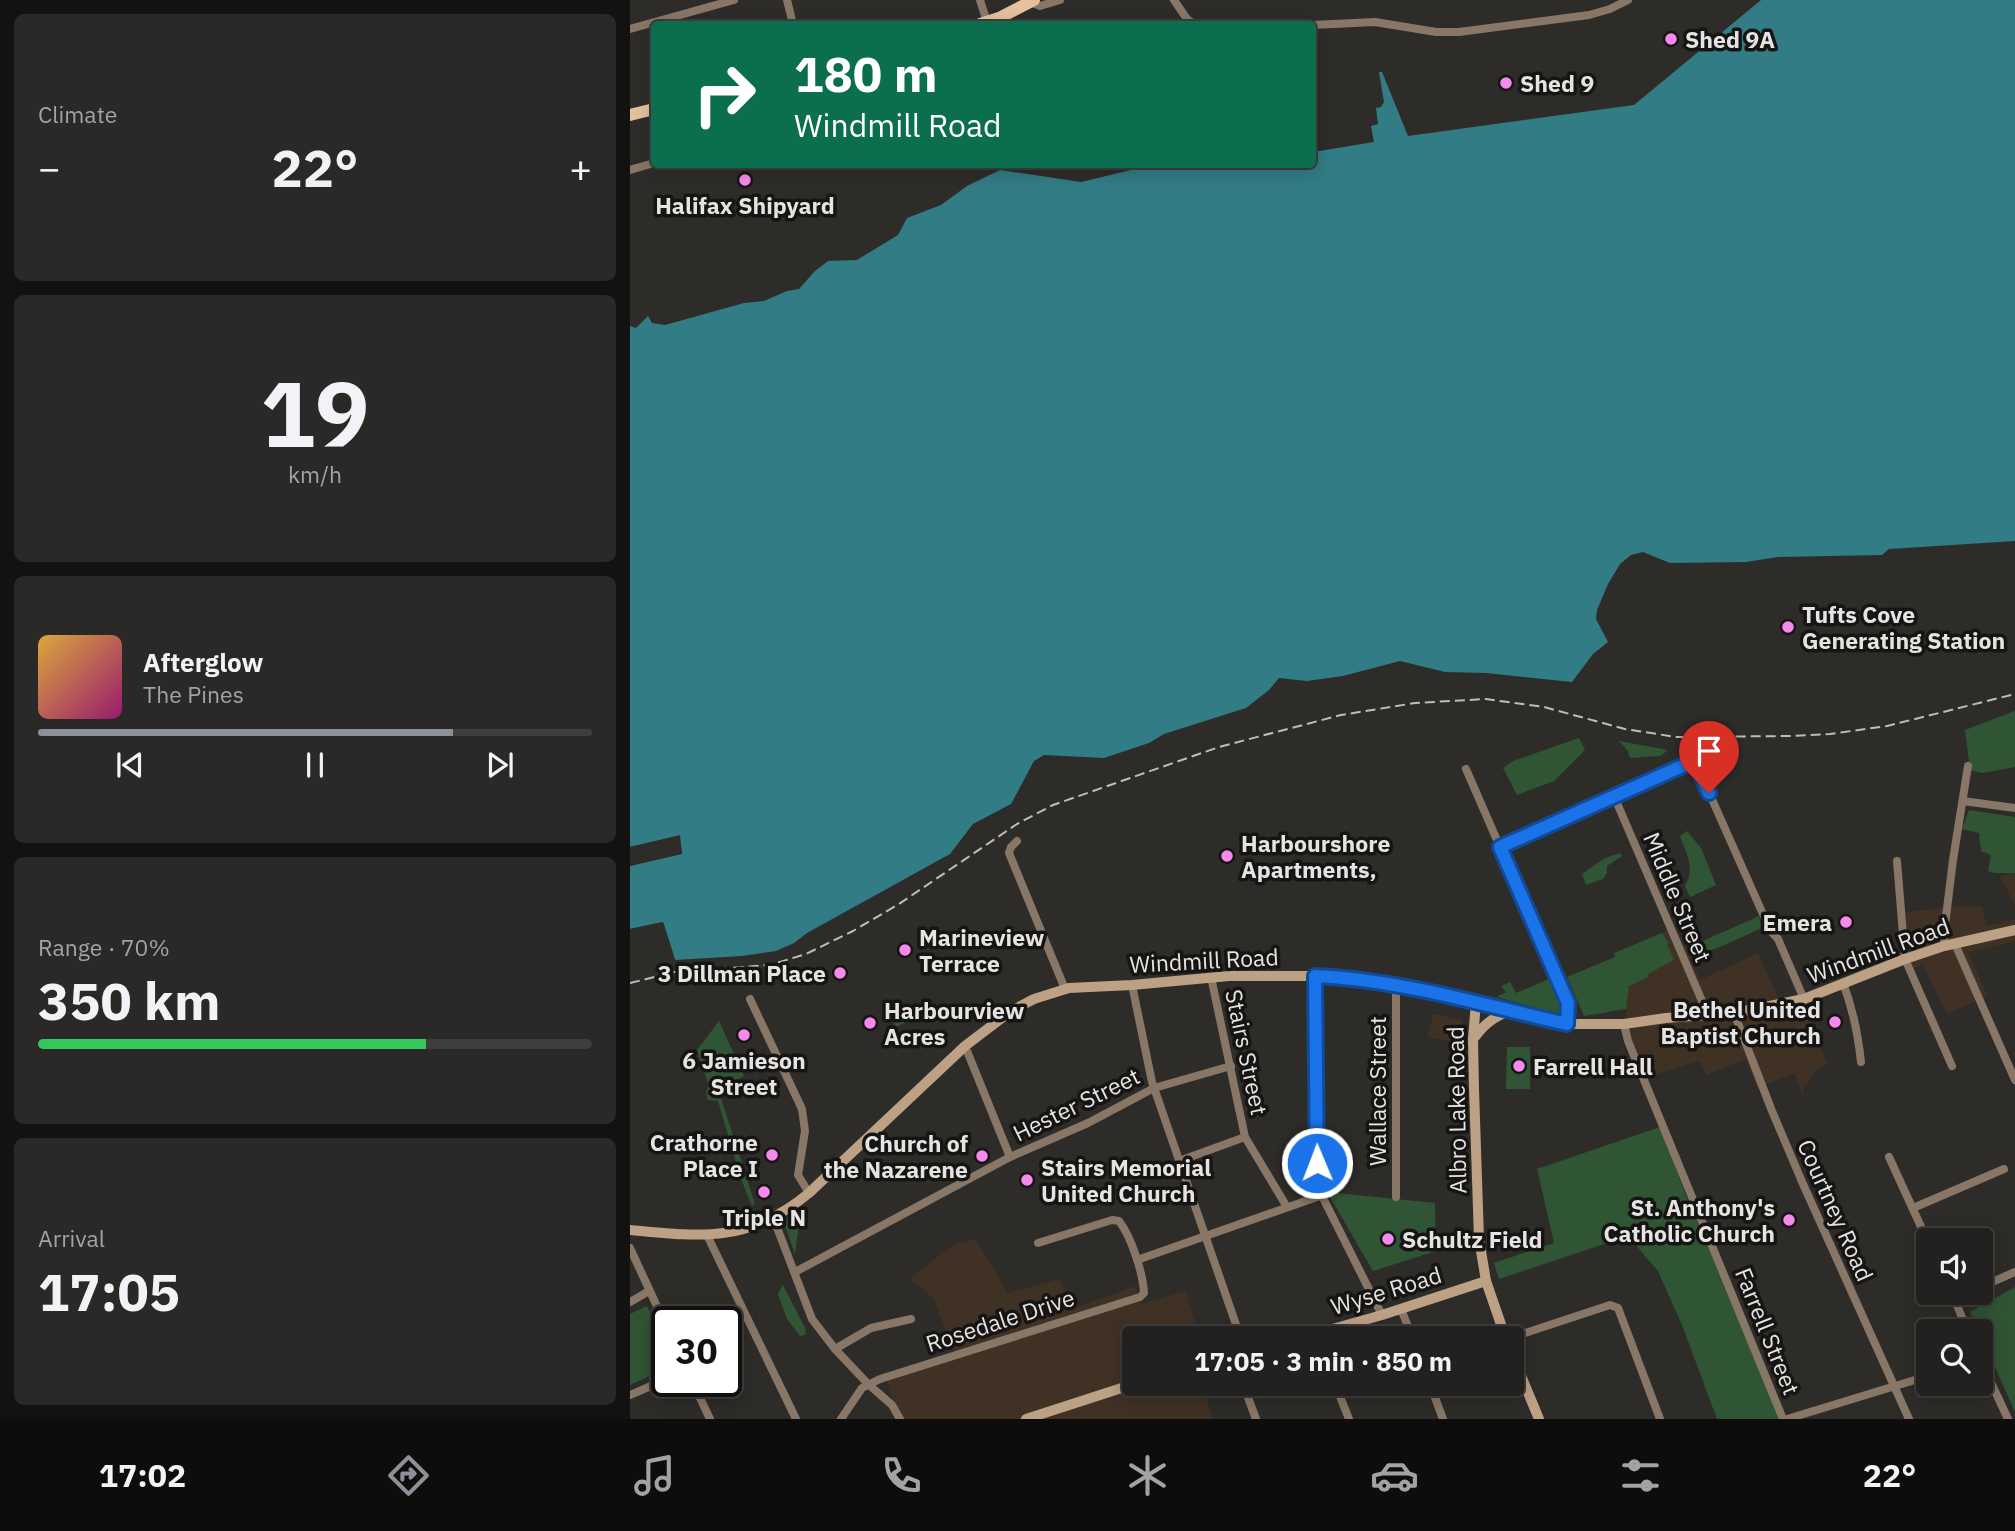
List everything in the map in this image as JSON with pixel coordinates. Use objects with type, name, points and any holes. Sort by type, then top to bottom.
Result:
[{"type":"main road","points":[[988,21],[1032,1]]},
{"type":"main road","points":[[630,115],[651,109]]},
{"type":"main road","name":"Windmill Road","points":[[630,1230],[707,1235],[732,1233],[773,1217],[809,1193],[965,1045],[1011,1011],[1034,999],[1065,989],[1211,977],[1315,976],[1396,984],[1434,991],[1567,1024],[1624,1024],[1734,1013],[1804,999],[1950,945],[2015,930]]},
{"type":"main road","name":"Albro Lake Road","points":[[1476,1002],[1473,1039],[1479,1239],[1486,1281],[1502,1326]]},
{"type":"main road","points":[[1473,1039],[1488,1022],[1509,1011]]},
{"type":"main road","name":"Wyse Road","points":[[1348,1326],[1486,1281]]},
{"type":"main road","points":[[1524,1382],[1539,1419]]},
{"type":"main road","points":[[1026,1419],[1122,1388]]},
{"type":"street","points":[[659,21],[734,0]]},
{"type":"street","points":[[787,0],[792,21]]},
{"type":"street","points":[[980,0],[984,21]]},
{"type":"street","points":[[1032,1],[1040,6],[1060,0]]},
{"type":"street","points":[[1174,0],[1190,21]]},
{"type":"street","points":[[1316,25],[1375,22],[1436,32],[1459,32],[1589,15],[1628,0]]},
{"type":"street","points":[[630,29],[651,23]]},
{"type":"street","points":[[630,170],[651,164]]},
{"type":"street","points":[[1500,847],[1687,764],[1693,764],[1699,770],[1770,930],[1779,939],[1804,999]]},
{"type":"street","points":[[1968,766],[1944,933],[2015,1080]]},
{"type":"street","points":[[1466,769],[1568,1003],[1567,1024]]},
{"type":"street","name":"Middle Street","points":[[1614,796],[1706,1015]]},
{"type":"street","points":[[1963,801],[2015,808]]},
{"type":"street","points":[[1017,841],[1010,847],[1009,853],[1065,989]]},
{"type":"street","points":[[1897,861],[1905,960],[1952,1066]]},
{"type":"street","points":[[1315,976],[1318,1188],[1382,1315]]},
{"type":"street","name":"Stairs Street","points":[[1211,977],[1245,1137],[1287,1207]]},
{"type":"street","points":[[1843,983],[1858,1035],[1861,1062]]},
{"type":"street","name":"Wallace Street","points":[[1396,984],[1396,1197]]},
{"type":"street","points":[[1132,985],[1154,1088],[1237,1326]]},
{"type":"street","points":[[750,999],[802,1110],[804,1131],[798,1175],[809,1193]]},
{"type":"street","name":"Courtney Road","points":[[1734,1013],[1803,1184],[1909,1419]]},
{"type":"street","name":"Farrell Street","points":[[1624,1024],[1628,1041],[1785,1419]]},
{"type":"street","points":[[965,1045],[1010,1157]]},
{"type":"street","name":"Hester Street","points":[[795,1272],[1010,1157],[1088,1123],[1154,1088],[1231,1066]]},
{"type":"street","points":[[1179,1161],[1245,1137]]},
{"type":"street","points":[[1889,1157],[1922,1228]]},
{"type":"street","points":[[1913,1208],[2004,1169]]},
{"type":"street","points":[[1038,1243],[1111,1220],[1119,1221],[1137,1260],[1320,1196]]},
{"type":"street","points":[[773,1217],[812,1319],[835,1349],[892,1405],[900,1419]]},
{"type":"street","points":[[707,1235],[796,1419]]},
{"type":"street","points":[[630,1248],[656,1306]]},
{"type":"street","name":"Rosedale Drive","points":[[868,1384],[1004,1338],[1140,1297],[1144,1293],[1137,1260]]},
{"type":"street","points":[[1993,1282],[2015,1272]]},
{"type":"street","points":[[630,1302],[649,1291]]},
{"type":"street","points":[[1524,1333],[1610,1305],[1615,1306],[1660,1419]]},
{"type":"street","points":[[1401,1309],[1408,1326]]},
{"type":"street","points":[[835,1349],[871,1328],[911,1319]]},
{"type":"street","points":[[1785,1419],[1916,1380]]},
{"type":"street","points":[[842,1419],[862,1388],[868,1384]]},
{"type":"street","points":[[630,1395],[651,1386]]},
{"type":"street","points":[[1993,1387],[2008,1419]]},
{"type":"street","points":[[1247,1396],[1256,1419]]},
{"type":"street","points":[[1340,1396],[1349,1419]]},
{"type":"street","points":[[1434,1396],[1443,1419]]},
{"type":"street","points":[[700,1397],[710,1419]]},
{"type":"shaded area","points":[[2015,873],[2015,906],[2000,876]]},
{"type":"shaded area","points":[[1962,906],[1982,907],[1987,926],[2015,919],[2015,941],[1968,953],[1987,996],[1947,1014],[1923,965],[1910,970],[1899,913]]},
{"type":"shaded area","points":[[1676,927],[1700,980],[1758,953],[1781,1004],[1805,999],[1827,1064],[1814,1071],[1812,1078],[1803,1087],[1804,1099],[1795,1073],[1757,1088],[1745,1059],[1707,1075],[1700,1061],[1639,1079],[1625,1043],[1629,986],[1649,977],[1662,933]]},
{"type":"shaded area","points":[[1433,1014],[1463,1020],[1458,1043],[1428,1037]]},
{"type":"shaded area","points":[[976,1239],[1008,1293],[1059,1279],[1073,1309],[1135,1286],[1141,1304],[1186,1291],[1196,1326],[1122,1326],[1122,1396],[1205,1396],[1212,1419],[897,1419],[886,1375],[955,1356],[934,1299],[910,1278],[954,1244]]},
{"type":"green space","points":[[2015,711],[2015,767],[1982,773],[1970,770],[1965,730]]},
{"type":"green space","points":[[1579,738],[1585,750],[1554,781],[1517,795],[1503,768],[1513,761]]},
{"type":"green space","points":[[1619,741],[1668,750],[1661,756],[1630,758],[1628,751]]},
{"type":"green space","points":[[1969,810],[2015,817],[2015,873],[1988,871],[1991,855],[1981,851],[1979,833],[1962,829]]},
{"type":"green space","points":[[1687,831],[1701,848],[1716,885],[1690,897],[1685,886],[1690,867],[1680,836]]},
{"type":"green space","points":[[1620,853],[1622,856],[1607,866],[1603,879],[1586,885],[1582,874],[1605,858]]},
{"type":"green space","points":[[1759,916],[1762,928],[1691,957],[1687,948]]},
{"type":"green space","points":[[1662,933],[1669,943],[1667,944],[1674,960],[1648,974],[1649,977],[1629,986],[1626,1009],[1584,1016],[1567,977]]},
{"type":"green space","points":[[1554,977],[1565,1002],[1565,1012],[1561,1015],[1497,997],[1506,992],[1501,986],[1510,982],[1516,993]]},
{"type":"green space","points":[[915,1005],[920,1016],[896,1027],[890,1016]]},
{"type":"green space","points":[[719,1021],[744,1076],[718,1089],[755,1204],[752,1206],[741,1179],[718,1101],[708,1100],[706,1092],[709,1086],[697,1050]]},
{"type":"green space","points":[[1507,1047],[1530,1047],[1530,1089],[1506,1089]]},
{"type":"green space","points":[[1660,1127],[1687,1198],[1782,1419],[1717,1419],[1682,1325],[1658,1271],[1628,1236],[1499,1279],[1494,1263],[1554,1243],[1537,1169]]},
{"type":"green space","points":[[1327,1192],[1435,1203],[1436,1251],[1373,1271]]},
{"type":"green space","points":[[801,1208],[795,1254],[783,1220]]},
{"type":"green space","points":[[783,1285],[806,1330],[805,1335],[800,1336],[787,1319],[778,1294]]},
{"type":"green space","points":[[2015,1287],[2015,1412],[1993,1363],[1993,1319],[1973,1319],[1970,1312],[1983,1305],[1993,1305],[1993,1299]]},
{"type":"green space","points":[[647,1306],[651,1315],[651,1375],[630,1385],[630,1314]]},
{"type":"water","points":[[1761,0],[2015,0],[2015,541],[1889,549],[1882,555],[1778,557],[1746,562],[1670,563],[1643,552],[1631,555],[1620,564],[1597,610],[1596,619],[1608,642],[1593,654],[1572,682],[1486,673],[1445,672],[1400,661],[1343,676],[1307,681],[1279,678],[1269,690],[1246,708],[1164,734],[1149,743],[1104,758],[1044,755],[1034,761],[1011,804],[973,824],[950,854],[776,951],[675,960],[663,922],[630,929],[630,866],[682,853],[679,836],[630,847],[630,326],[636,328],[648,316],[652,323],[665,325],[744,303],[764,301],[799,289],[828,261],[857,260],[898,235],[907,218],[941,205],[967,186],[1000,170],[1081,182],[1137,168],[1316,168],[1316,152],[1374,142],[1371,126],[1378,124],[1376,108],[1381,107],[1384,102],[1379,72],[1382,72],[1408,136],[1634,105]]},
{"type":"pier","points":[[680,835],[682,854],[630,866],[630,862],[678,851],[677,840],[630,850],[630,847]]},
{"type":"pier","points":[[663,922],[675,960],[671,961],[661,926],[630,933],[630,929]]},
{"type":"railway","points":[[630,983],[675,972],[770,965],[806,954],[899,904],[1017,824],[1053,805],[1219,747],[1341,715],[1415,703],[1486,699],[1544,707],[1625,729],[1676,737],[1793,736],[1887,726],[2015,694]]},
{"type":"place","name":"Shed 9A","points":[[1671,39]]},
{"type":"place","name":"Shed 9","points":[[1506,83]]},
{"type":"place","name":"Halifax Shipyard","points":[[745,180]]},
{"type":"place","name":"Tufts Cove Generating Station","points":[[1788,627]]},
{"type":"place","name":"Harbourshore Apartments,","points":[[1227,856]]},
{"type":"place","name":"Emera","points":[[1846,922]]},
{"type":"place","name":"Marineview Terrace","points":[[905,950]]},
{"type":"place","name":"3 Dillman Place","points":[[840,973]]},
{"type":"place","name":"Bethel United Baptist Church","points":[[1835,1022]]},
{"type":"place","name":"Harbourview Acres","points":[[870,1023]]},
{"type":"place","name":"6 Jamieson Street","points":[[744,1035]]},
{"type":"place","name":"Farrell Hall","points":[[1519,1066]]},
{"type":"place","name":"Crathorne Place I","points":[[772,1155]]},
{"type":"place","name":"Church of the Nazarene","points":[[982,1156]]},
{"type":"place","name":"Stairs Memorial United Church","points":[[1027,1180]]},
{"type":"place","name":"Triple N","points":[[764,1192]]},
{"type":"place","name":"St. Anthony's Catholic Church","points":[[1789,1220]]},
{"type":"place","name":"Schultz Field","points":[[1388,1239]]},
{"type":"route","points":[[1317,1163],[1315,976],[1360,979],[1434,991],[1567,1024],[1568,1003],[1500,847],[1687,764],[1693,764],[1699,770],[1709,793]]}]
